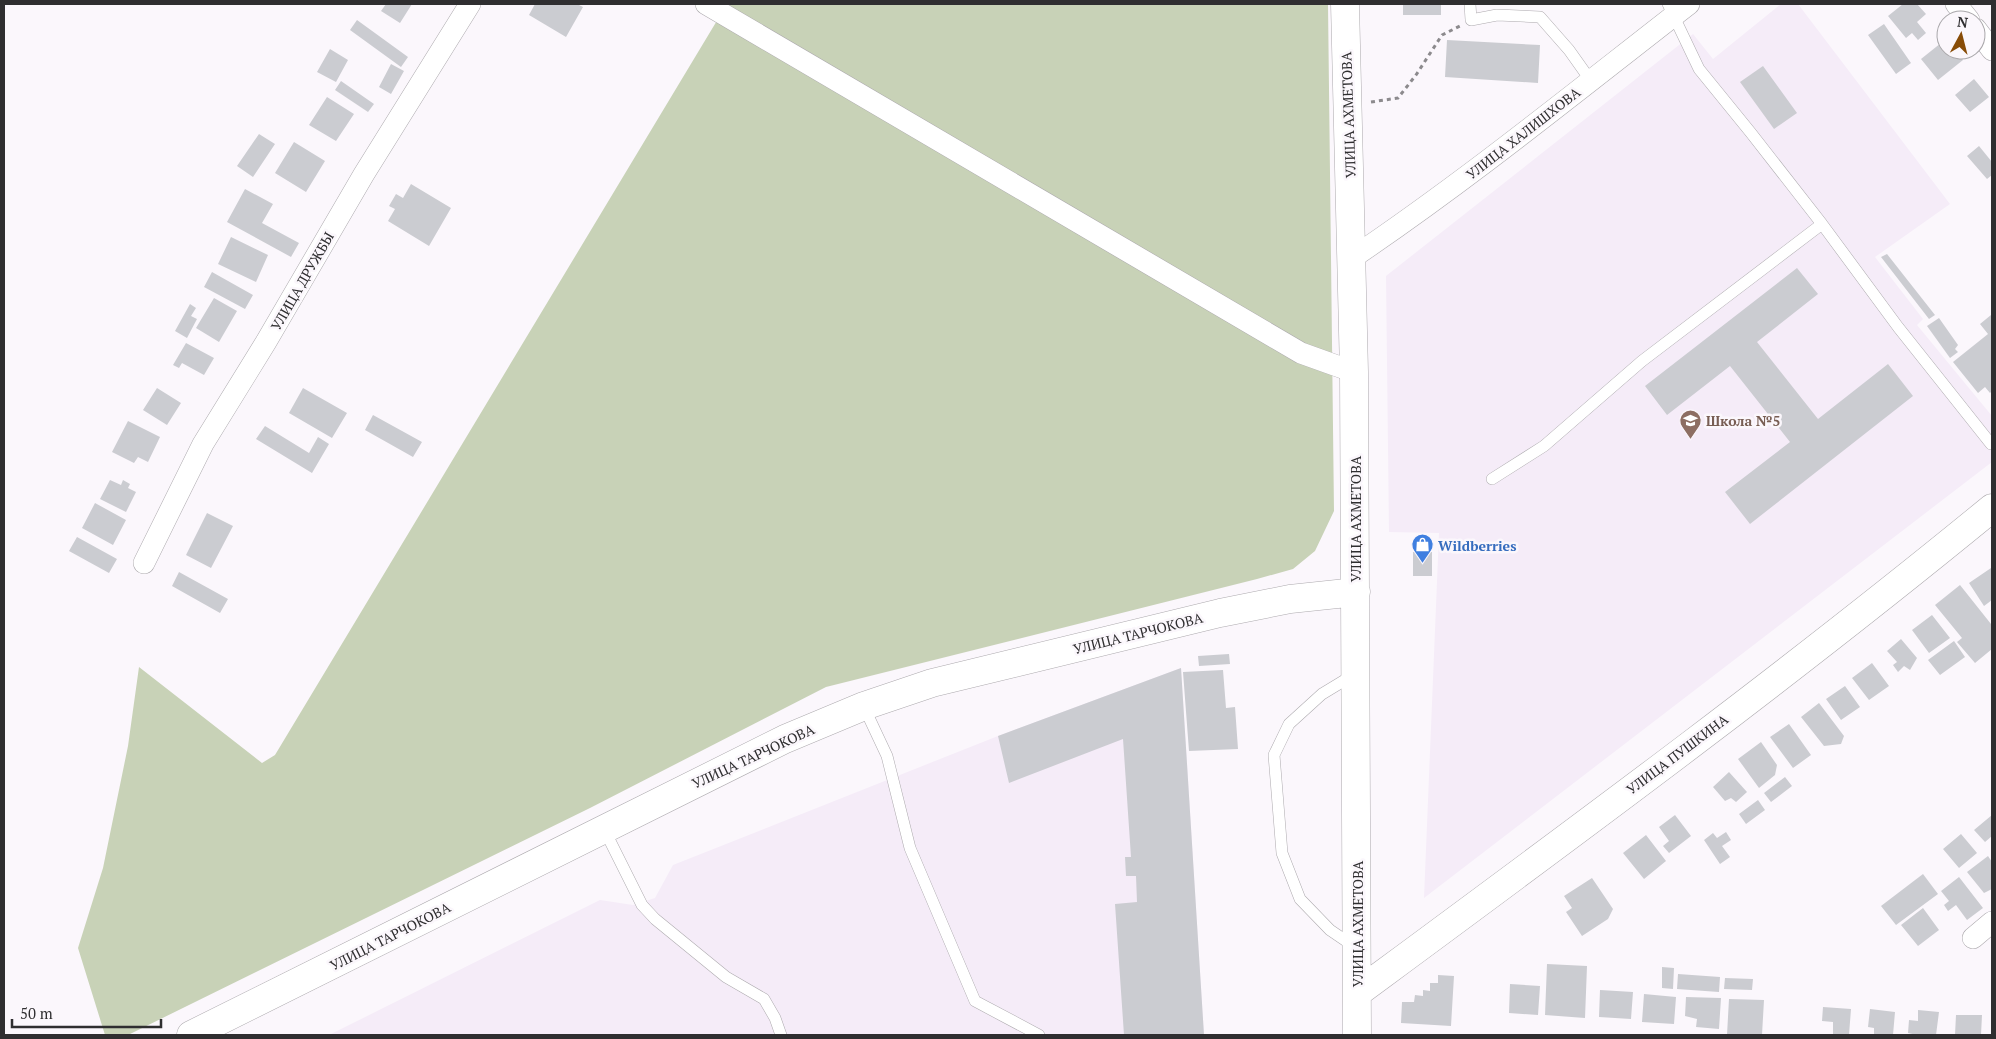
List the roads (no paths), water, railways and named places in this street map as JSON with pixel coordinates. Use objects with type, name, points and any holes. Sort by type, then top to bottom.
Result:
[{"type":"main road","name":"УЛИЦА АХМЕТОВА","points":[[1345,4],[1354,372],[1357,1035]]},
{"type":"main road","name":"УЛИЦА ПУШКИНА","points":[[1357,993],[1594,818],[1907,578],[1992,508]]},
{"type":"main road","name":"УЛИЦА ТАРЧОКОВА","points":[[192,1035],[785,739],[864,706],[932,683],[1220,612],[1290,598],[1356,592]]},
{"type":"street","name":"УЛИЦА ДРУЖБЫ","points":[[144,563],[203,444],[266,342],[364,174],[470,4]]},
{"type":"street","points":[[714,8],[1301,353],[1354,372]]},
{"type":"street","name":"УЛИЦА ХАЛИШХОВА","points":[[1352,258],[1413,217],[1591,81],[1677,8]]},
{"type":"street","points":[[1973,938],[1992,922]]},
{"type":"lane","points":[[1470,4],[1471,20],[1497,16],[1540,17],[1569,50],[1591,81]]},
{"type":"lane","points":[[1677,8],[1699,70],[1822,224],[1898,327],[1990,444]]},
{"type":"lane","points":[[1492,479],[1544,446],[1642,361],[1822,224]]},
{"type":"lane","points":[[1356,673],[1322,694],[1289,724],[1274,755],[1282,853],[1300,899],[1330,930],[1358,949]]},
{"type":"lane","points":[[864,706],[887,756],[910,848],[976,1001],[1039,1035]]},
{"type":"lane","points":[[604,829],[642,905],[655,920],[726,977],[764,999],[775,1018],[781,1035]]},
{"type":"place","name":"Школа №5","points":[[1690,439]]},
{"type":"place","name":"Wildberries","points":[[1422,564]]}]
